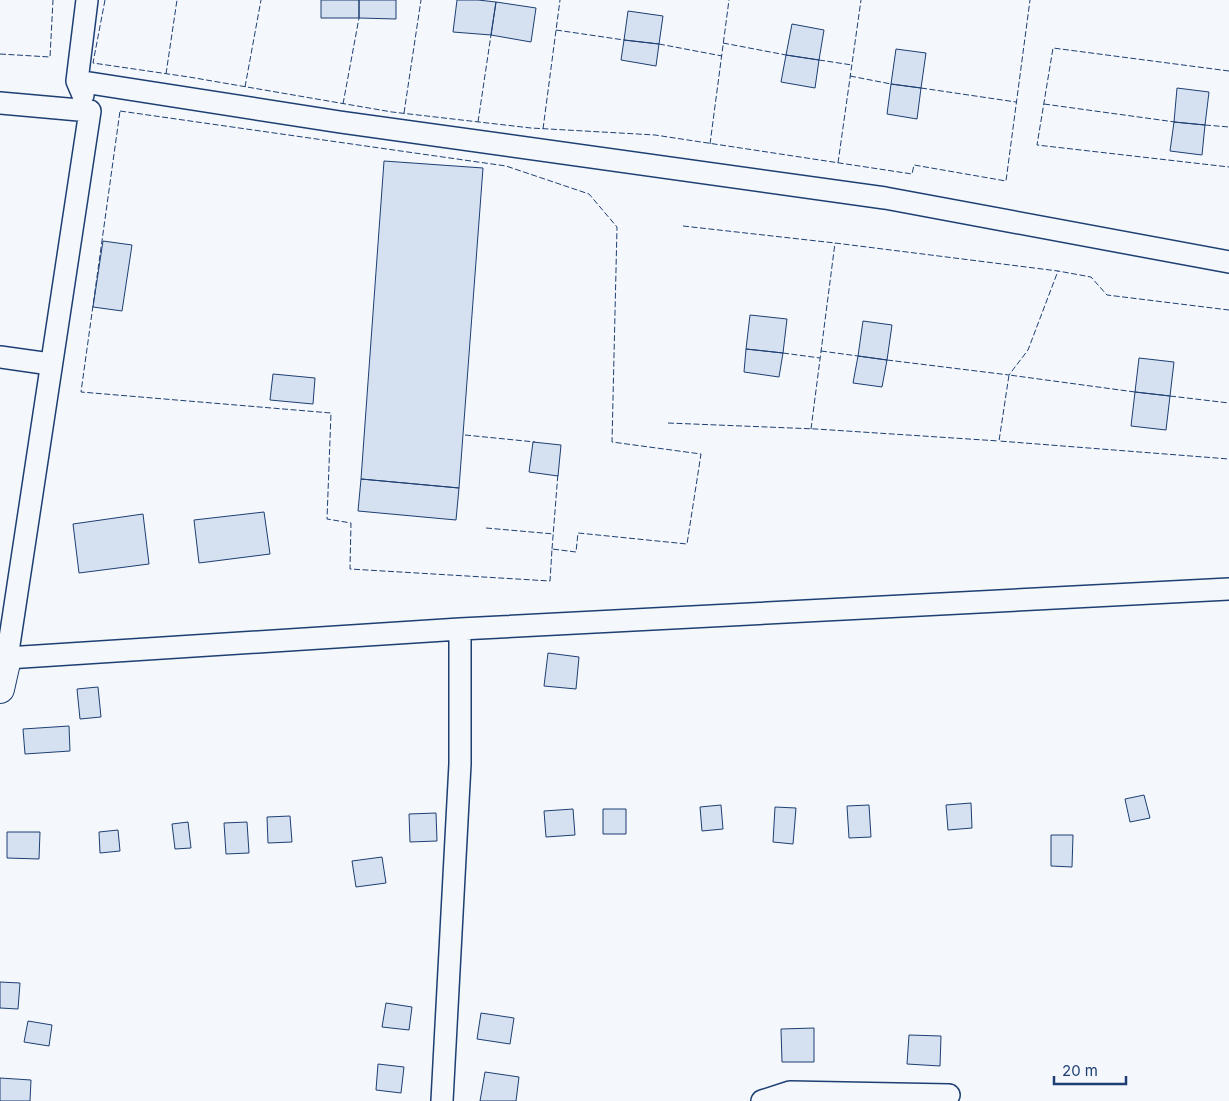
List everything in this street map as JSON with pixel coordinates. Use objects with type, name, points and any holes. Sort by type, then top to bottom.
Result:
[{"type":"street","points":[[0,689],[3,658],[90,111],[77,81],[87,0]]},
{"type":"street","points":[[77,81],[340,122],[885,198],[1229,262]]},
{"type":"street","points":[[0,103],[90,111]]},
{"type":"street","points":[[0,357],[50,364]]},
{"type":"street","points":[[3,658],[460,629],[1229,589]]},
{"type":"street","points":[[442,1101],[460,764],[460,629]]},
{"type":"street","points":[[762,1101],[790,1092],[949,1095]]},
{"type":"building","points":[[321,0],[359,0],[359,18],[321,18]]},
{"type":"building","points":[[359,0],[396,0],[396,19],[359,18]]},
{"type":"building","points":[[457,0],[496,2],[491,35],[453,32]]},
{"type":"building","points":[[496,2],[536,8],[531,42],[491,35]]},
{"type":"building","points":[[628,11],[663,16],[659,44],[624,40]]},
{"type":"building","points":[[792,24],[824,30],[819,60],[786,55]]},
{"type":"building","points":[[624,40],[659,44],[656,66],[621,60]]},
{"type":"building","points":[[896,49],[926,53],[921,88],[891,84]]},
{"type":"building","points":[[786,55],[819,60],[815,88],[781,82]]},
{"type":"building","points":[[891,84],[921,88],[917,119],[887,114]]},
{"type":"building","points":[[1177,88],[1209,92],[1205,125],[1174,122]]},
{"type":"building","points":[[1174,122],[1205,125],[1202,155],[1170,151]]},
{"type":"building","points":[[384,161],[483,168],[459,488],[361,479]]},
{"type":"building","points":[[103,241],[132,245],[122,311],[93,307]]},
{"type":"building","points":[[750,315],[787,319],[783,353],[746,349]]},
{"type":"building","points":[[863,321],[892,325],[887,360],[858,356]]},
{"type":"building","points":[[746,349],[783,353],[779,377],[744,372]]},
{"type":"building","points":[[858,356],[887,360],[882,387],[853,383]]},
{"type":"building","points":[[1139,358],[1174,362],[1170,396],[1135,392]]},
{"type":"building","points":[[273,374],[315,378],[313,404],[270,400]]},
{"type":"building","points":[[1135,392],[1170,396],[1166,430],[1131,426]]},
{"type":"building","points":[[533,442],[561,445],[558,476],[529,472]]},
{"type":"building","points":[[361,479],[459,488],[456,520],[358,511]]},
{"type":"building","points":[[264,512],[270,554],[199,563],[194,520]]},
{"type":"building","points":[[143,514],[149,564],[79,573],[73,524]]},
{"type":"building","points":[[548,653],[579,657],[576,689],[544,686]]},
{"type":"building","points":[[98,687],[101,717],[80,719],[77,689]]},
{"type":"building","points":[[69,726],[70,751],[25,754],[23,729]]},
{"type":"building","points":[[1144,795],[1150,818],[1130,822],[1125,799]]},
{"type":"building","points":[[971,803],[972,828],[948,830],[946,805]]},
{"type":"building","points":[[721,805],[723,829],[702,831],[700,807]]},
{"type":"building","points":[[869,805],[871,837],[849,838],[847,806]]},
{"type":"building","points":[[775,807],[796,808],[793,844],[773,842]]},
{"type":"building","points":[[573,809],[575,835],[546,837],[544,811]]},
{"type":"building","points":[[603,809],[626,809],[626,834],[603,834]]},
{"type":"building","points":[[436,813],[437,841],[410,842],[409,814]]},
{"type":"building","points":[[290,816],[292,842],[268,843],[267,817]]},
{"type":"building","points":[[188,822],[191,848],[175,849],[172,824]]},
{"type":"building","points":[[247,822],[249,853],[226,854],[224,823]]},
{"type":"building","points":[[118,830],[120,851],[100,853],[99,832]]},
{"type":"building","points":[[7,832],[40,832],[39,859],[7,858]]},
{"type":"building","points":[[1051,835],[1073,835],[1072,867],[1051,866]]},
{"type":"building","points":[[382,857],[386,883],[356,887],[352,861]]},
{"type":"building","points":[[0,982],[20,983],[18,1009],[0,1008]]},
{"type":"building","points":[[386,1003],[412,1007],[409,1030],[382,1027]]},
{"type":"building","points":[[481,1013],[514,1018],[510,1044],[477,1039]]},
{"type":"building","points":[[28,1021],[52,1025],[49,1046],[24,1042]]},
{"type":"building","points":[[814,1028],[814,1062],[782,1062],[781,1029]]},
{"type":"building","points":[[909,1035],[941,1036],[940,1066],[907,1064]]},
{"type":"building","points":[[378,1064],[404,1067],[401,1093],[376,1090]]},
{"type":"building","points":[[485,1072],[519,1077],[516,1101],[480,1101]]},
{"type":"building","points":[[0,1078],[31,1080],[30,1101],[0,1101]]},
{"type":"fence","points":[[0,54],[50,57],[53,0]]},
{"type":"fence","points":[[105,0],[93,63],[189,77],[392,112],[531,128],[655,135],[912,174],[914,165],[1006,181],[1030,0]]},
{"type":"fence","points":[[166,74],[177,0]]},
{"type":"fence","points":[[245,87],[261,0]]},
{"type":"fence","points":[[404,113],[421,0]]},
{"type":"fence","points":[[543,129],[560,0]]},
{"type":"fence","points":[[710,144],[729,0]]},
{"type":"fence","points":[[838,163],[861,0]]},
{"type":"fence","points":[[343,104],[359,18]]},
{"type":"fence","points":[[556,30],[624,40]]},
{"type":"fence","points":[[478,122],[491,35]]},
{"type":"fence","points":[[723,43],[786,55]]},
{"type":"fence","points":[[659,44],[722,56]]},
{"type":"fence","points":[[1229,71],[1053,48],[1037,145],[1229,167]]},
{"type":"fence","points":[[819,60],[852,65]]},
{"type":"fence","points":[[850,76],[891,84]]},
{"type":"fence","points":[[921,88],[1016,102]]},
{"type":"fence","points":[[1044,104],[1175,122]]},
{"type":"fence","points":[[120,111],[506,166],[589,194],[617,227],[612,442],[701,454],[687,544],[578,533],[576,552],[552,549],[550,581],[350,569],[351,523],[327,519],[331,413],[81,392],[120,111]]},
{"type":"fence","points":[[1205,125],[1229,127]]},
{"type":"fence","points":[[683,226],[1058,271],[1091,277],[1107,295],[1229,310]]},
{"type":"fence","points":[[811,429],[835,243]]},
{"type":"fence","points":[[887,360],[1009,375],[1028,350],[1058,271]]},
{"type":"fence","points":[[821,351],[858,356]]},
{"type":"fence","points":[[783,353],[820,358]]},
{"type":"fence","points":[[1135,392],[1009,375],[999,441],[1229,459]]},
{"type":"fence","points":[[1170,396],[1229,403]]},
{"type":"fence","points":[[668,423],[816,429],[999,441]]},
{"type":"fence","points":[[465,435],[535,442]]},
{"type":"fence","points":[[552,549],[558,473]]},
{"type":"fence","points":[[486,528],[554,534]]}]
